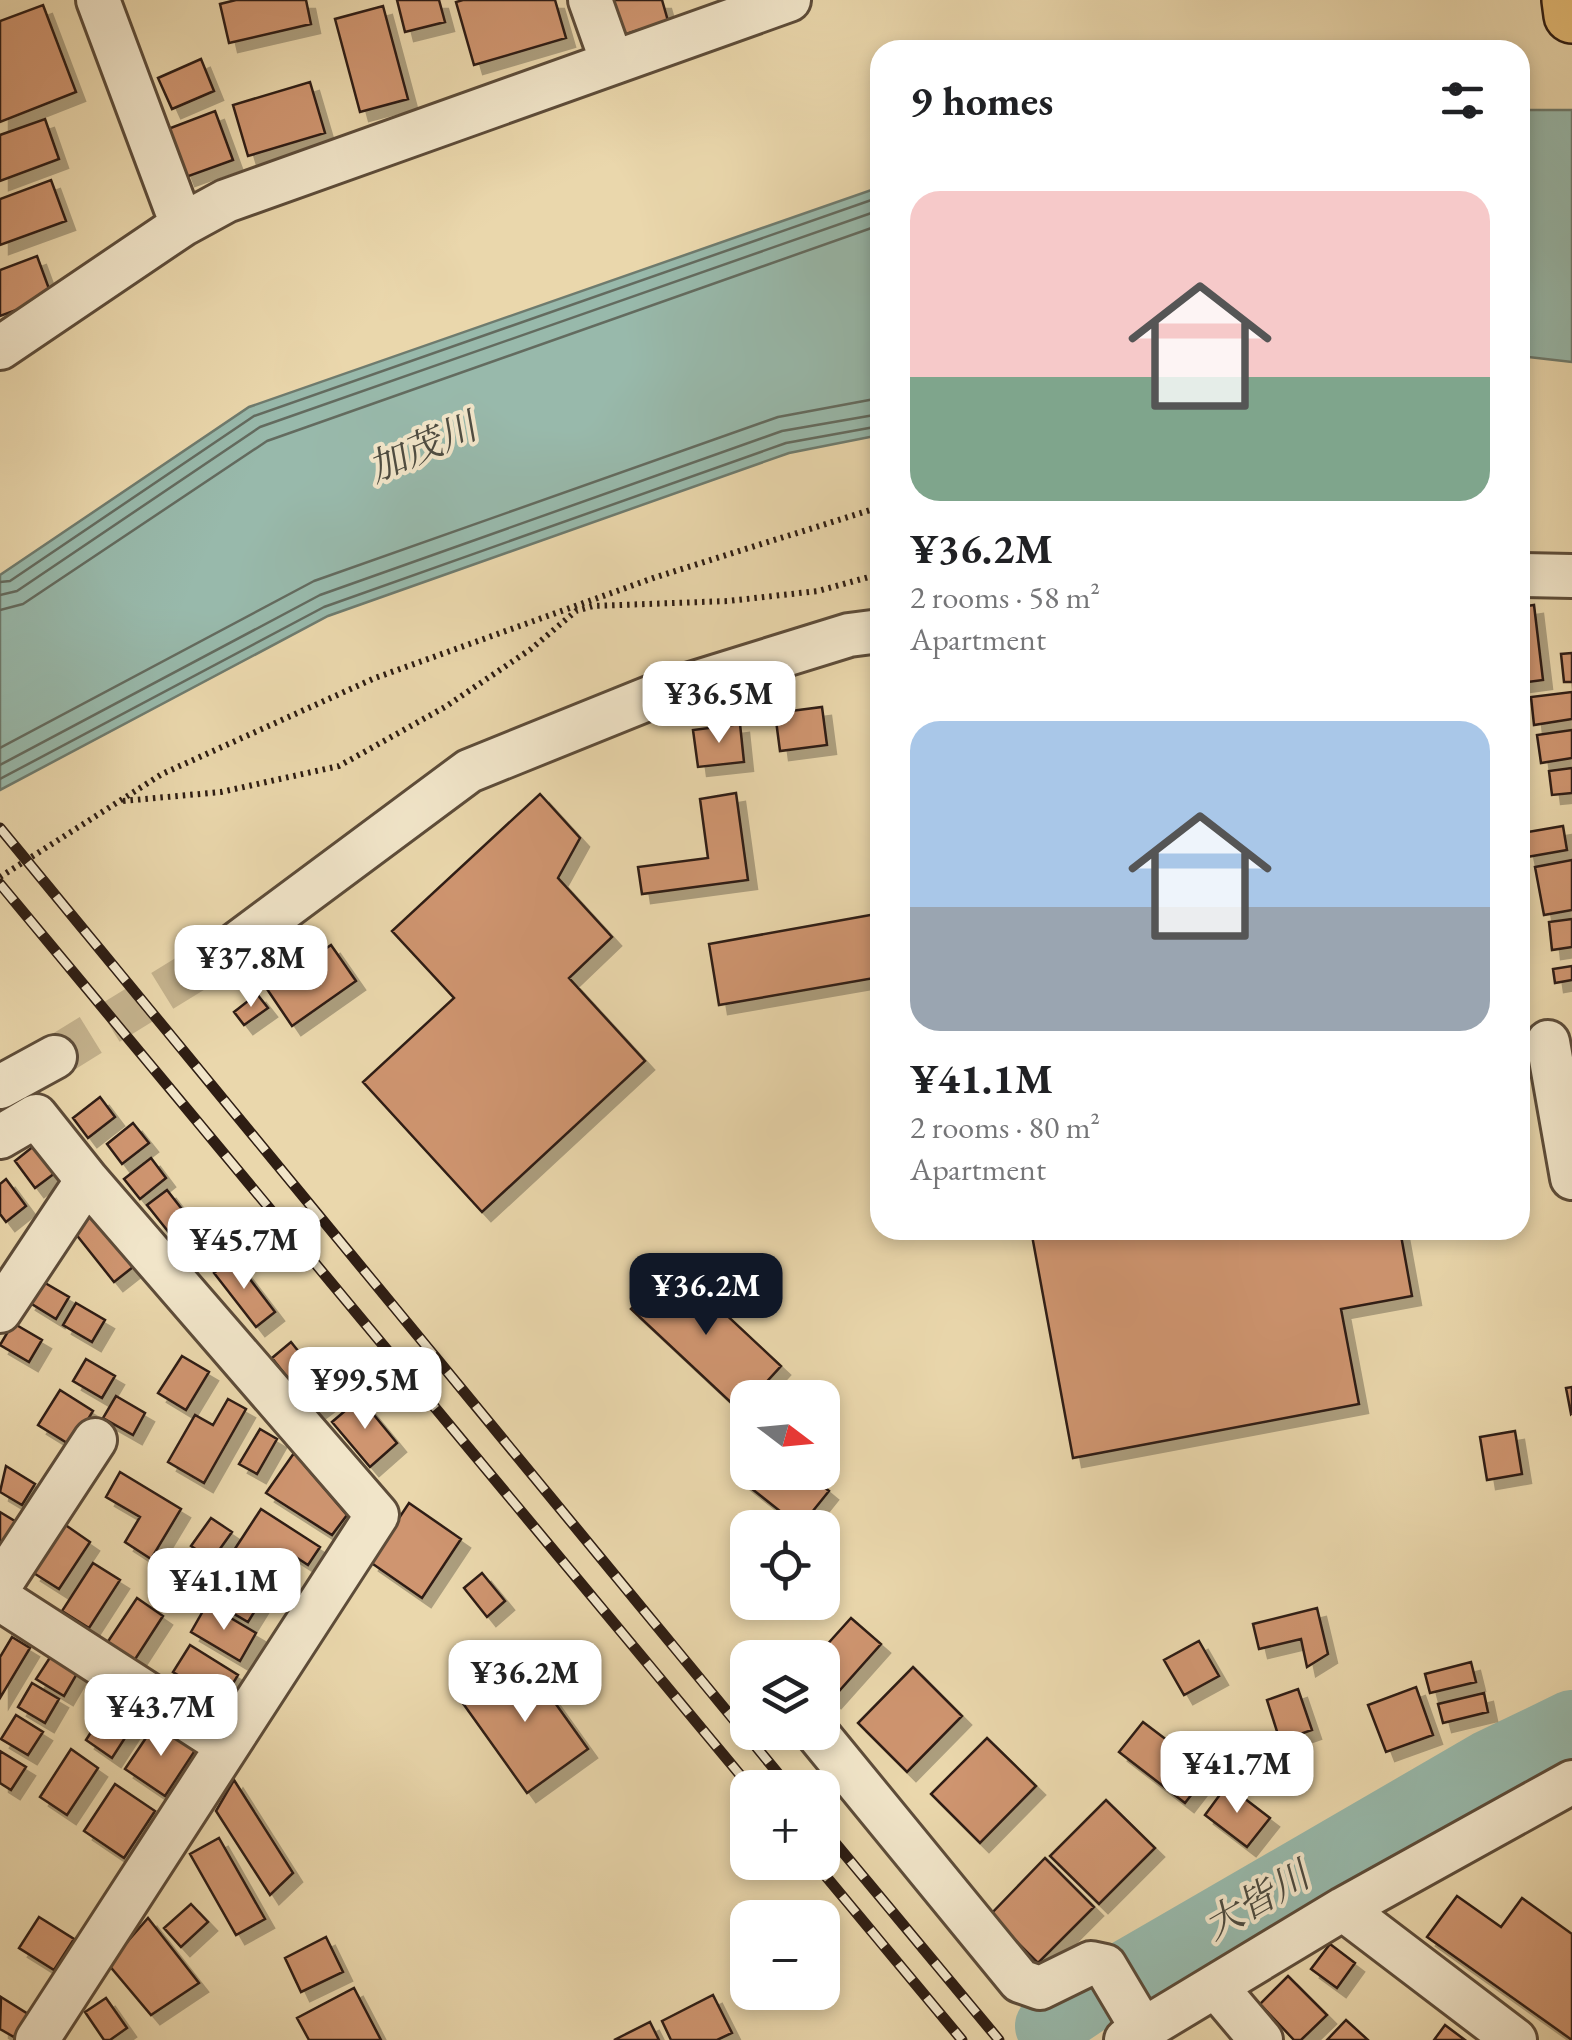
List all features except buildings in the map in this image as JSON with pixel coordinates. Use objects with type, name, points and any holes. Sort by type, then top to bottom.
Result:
[{"type":"highway","points":[[1570,0],[1572,14]]},
{"type":"street","points":[[98,0],[182,225]]},
{"type":"street","points":[[590,0],[612,62]]},
{"type":"street","points":[[0,348],[182,225],[226,201],[790,0]]},
{"type":"street","points":[[1530,576],[1572,576]]},
{"type":"street","points":[[227,951],[470,771],[662,692],[870,632]]},
{"type":"street","points":[[1547,1042],[1572,1178]]},
{"type":"street","points":[[0,1087],[55,1056]]},
{"type":"street","points":[[0,1137],[36,1116],[376,1515],[37,2040]]},
{"type":"street","points":[[0,1312],[87,1180]]},
{"type":"street","points":[[0,1586],[94,1440]]},
{"type":"street","points":[[0,1599],[225,1744]]},
{"type":"street","points":[[831,1750],[1020,1981],[1040,1988],[1091,1963],[1105,1966],[1126,2014],[1217,1988],[1343,1909],[1572,1782]]},
{"type":"street","points":[[1343,1909],[1515,2040]]},
{"type":"street","points":[[1217,1988],[1261,2040]]},
{"type":"path","points":[[0,876],[162,774],[374,678],[656,576],[870,510]]},
{"type":"path","points":[[116,802],[222,792],[339,766],[445,707],[531,649],[576,611],[593,606],[728,601],[818,590],[870,577]]},
{"type":"water","points":[[1530,110],[1572,110],[1572,362],[1530,357]]},
{"type":"water","name":"加茂川","points":[[870,190],[870,437],[789,453],[328,616],[0,790],[0,575],[249,407]]},
{"type":"waterway","name":"大皆川","points":[[1049,2026],[1125,1975],[1489,1764],[1572,1724]]},
{"type":"tunnel","points":[[55,1057],[227,951]]},
{"type":"railway","points":[[0,828],[775,1770]]},
{"type":"railway","points":[[0,884],[736,1770]]},
{"type":"railway","points":[[840,1849],[999,2040]]},
{"type":"railway","points":[[829,1880],[962,2040]]}]
